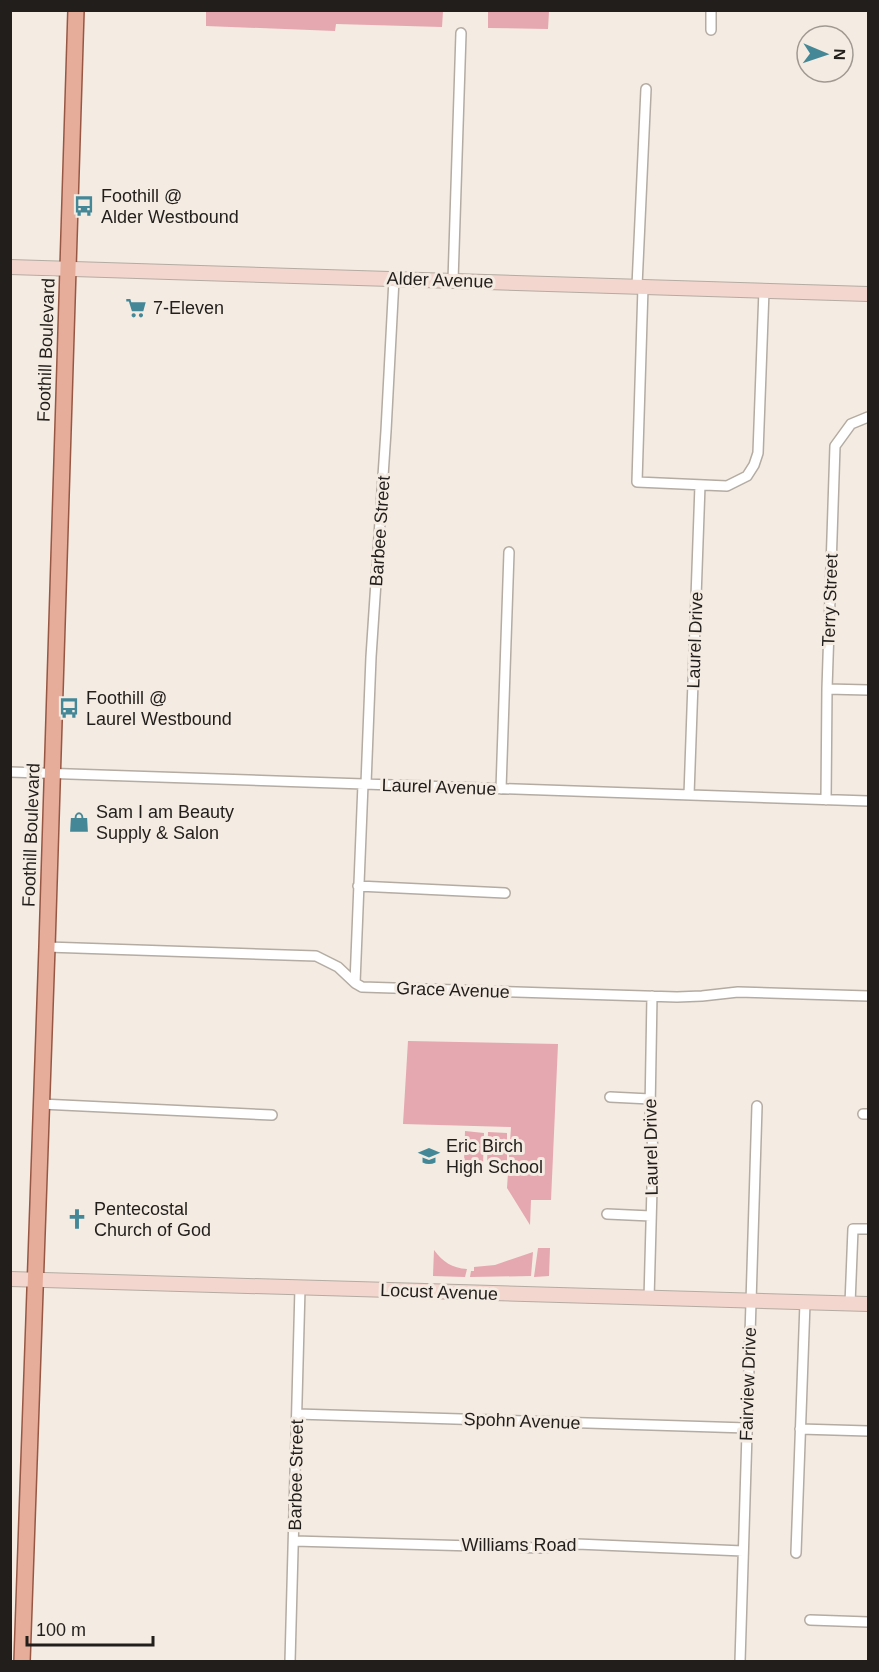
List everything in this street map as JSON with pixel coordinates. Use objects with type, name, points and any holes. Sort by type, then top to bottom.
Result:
[{"type":"main road","name":"Foothill Boulevard","points":[[22,1662],[76,10]]},
{"type":"street","points":[[711,10],[711,30]]},
{"type":"street","points":[[453,281],[461,33]]},
{"type":"street","points":[[646,90],[637,482],[728,486],[747,476],[758,453],[764,290]]},
{"type":"street","name":"Alder Avenue","points":[[10,267],[868,294]]},
{"type":"street","name":"Barbee Street","points":[[354,984],[394,279]]},
{"type":"street","name":"Terry Street","points":[[826,800],[827,688],[835,446],[850,424],[868,417]]},
{"type":"street","name":"Laurel Drive","points":[[689,795],[700,485]]},
{"type":"street","points":[[501,789],[509,552]]},
{"type":"street","points":[[827,688],[868,690]]},
{"type":"street","name":"Laurel Avenue","points":[[10,772],[868,801]]},
{"type":"street","points":[[358,886],[504,893]]},
{"type":"street","points":[[47,948],[316,956],[338,967],[354,984]]},
{"type":"street","name":"Grace Avenue","points":[[354,984],[362,987],[652,996],[702,996],[738,992],[868,996]]},
{"type":"street","name":"Laurel Drive","points":[[649,1299],[654,1151],[650,1119],[652,996]]},
{"type":"street","points":[[610,1097],[650,1099]]},
{"type":"street","points":[[41,1104],[272,1115]]},
{"type":"street","name":"Fairview Drive","points":[[740,1662],[757,1106]]},
{"type":"street","points":[[607,1214],[651,1216]]},
{"type":"street","points":[[850,1304],[853,1229],[868,1229]]},
{"type":"street","name":"Locust Avenue","points":[[10,1279],[868,1304]]},
{"type":"street","name":"Barbee Street","points":[[290,1662],[300,1288]]},
{"type":"street","points":[[796,1553],[805,1303]]},
{"type":"street","name":"Spohn Avenue","points":[[297,1414],[747,1428]]},
{"type":"street","points":[[801,1430],[868,1431]]},
{"type":"street","name":"Williams Road","points":[[294,1541],[541,1548],[577,1544],[743,1551]]},
{"type":"street","points":[[810,1620],[868,1622]]},
{"type":"shaded area","points":[[206,11],[443,11],[442,27],[336,24],[335,31],[206,26]]},
{"type":"shaded area","points":[[488,11],[549,11],[548,29],[488,28]]},
{"type":"shaded area","points":[[408,1041],[558,1044],[551,1200],[531,1200],[530,1225],[507,1188],[511,1127],[403,1124]]},
{"type":"shaded area","points":[[465,1131],[484,1133],[483,1165],[464,1163]]},
{"type":"shaded area","points":[[488,1132],[507,1133],[507,1166],[487,1166]]},
{"type":"shaded area","points":[[538,1248],[550,1248],[549,1276],[534,1277]]},
{"type":"shaded area","points":[[434,1250],[448,1264],[467,1269],[465,1277],[433,1276]]},
{"type":"shaded area","points":[[533,1252],[531,1276],[470,1277],[474,1267],[495,1265]]},
{"type":"place","name":"Foothill @ Alder Westbound","points":[[84,206]]},
{"type":"place","name":"7-Eleven","points":[[136,308]]},
{"type":"place","name":"Foothill @ Laurel Westbound","points":[[69,708]]},
{"type":"place","name":"Sam I am Beauty Supply & Salon","points":[[79,822]]},
{"type":"place","name":"Eric Birch High School","points":[[429,1156]]},
{"type":"place","name":"Pentecostal Church of God","points":[[77,1219]]}]
